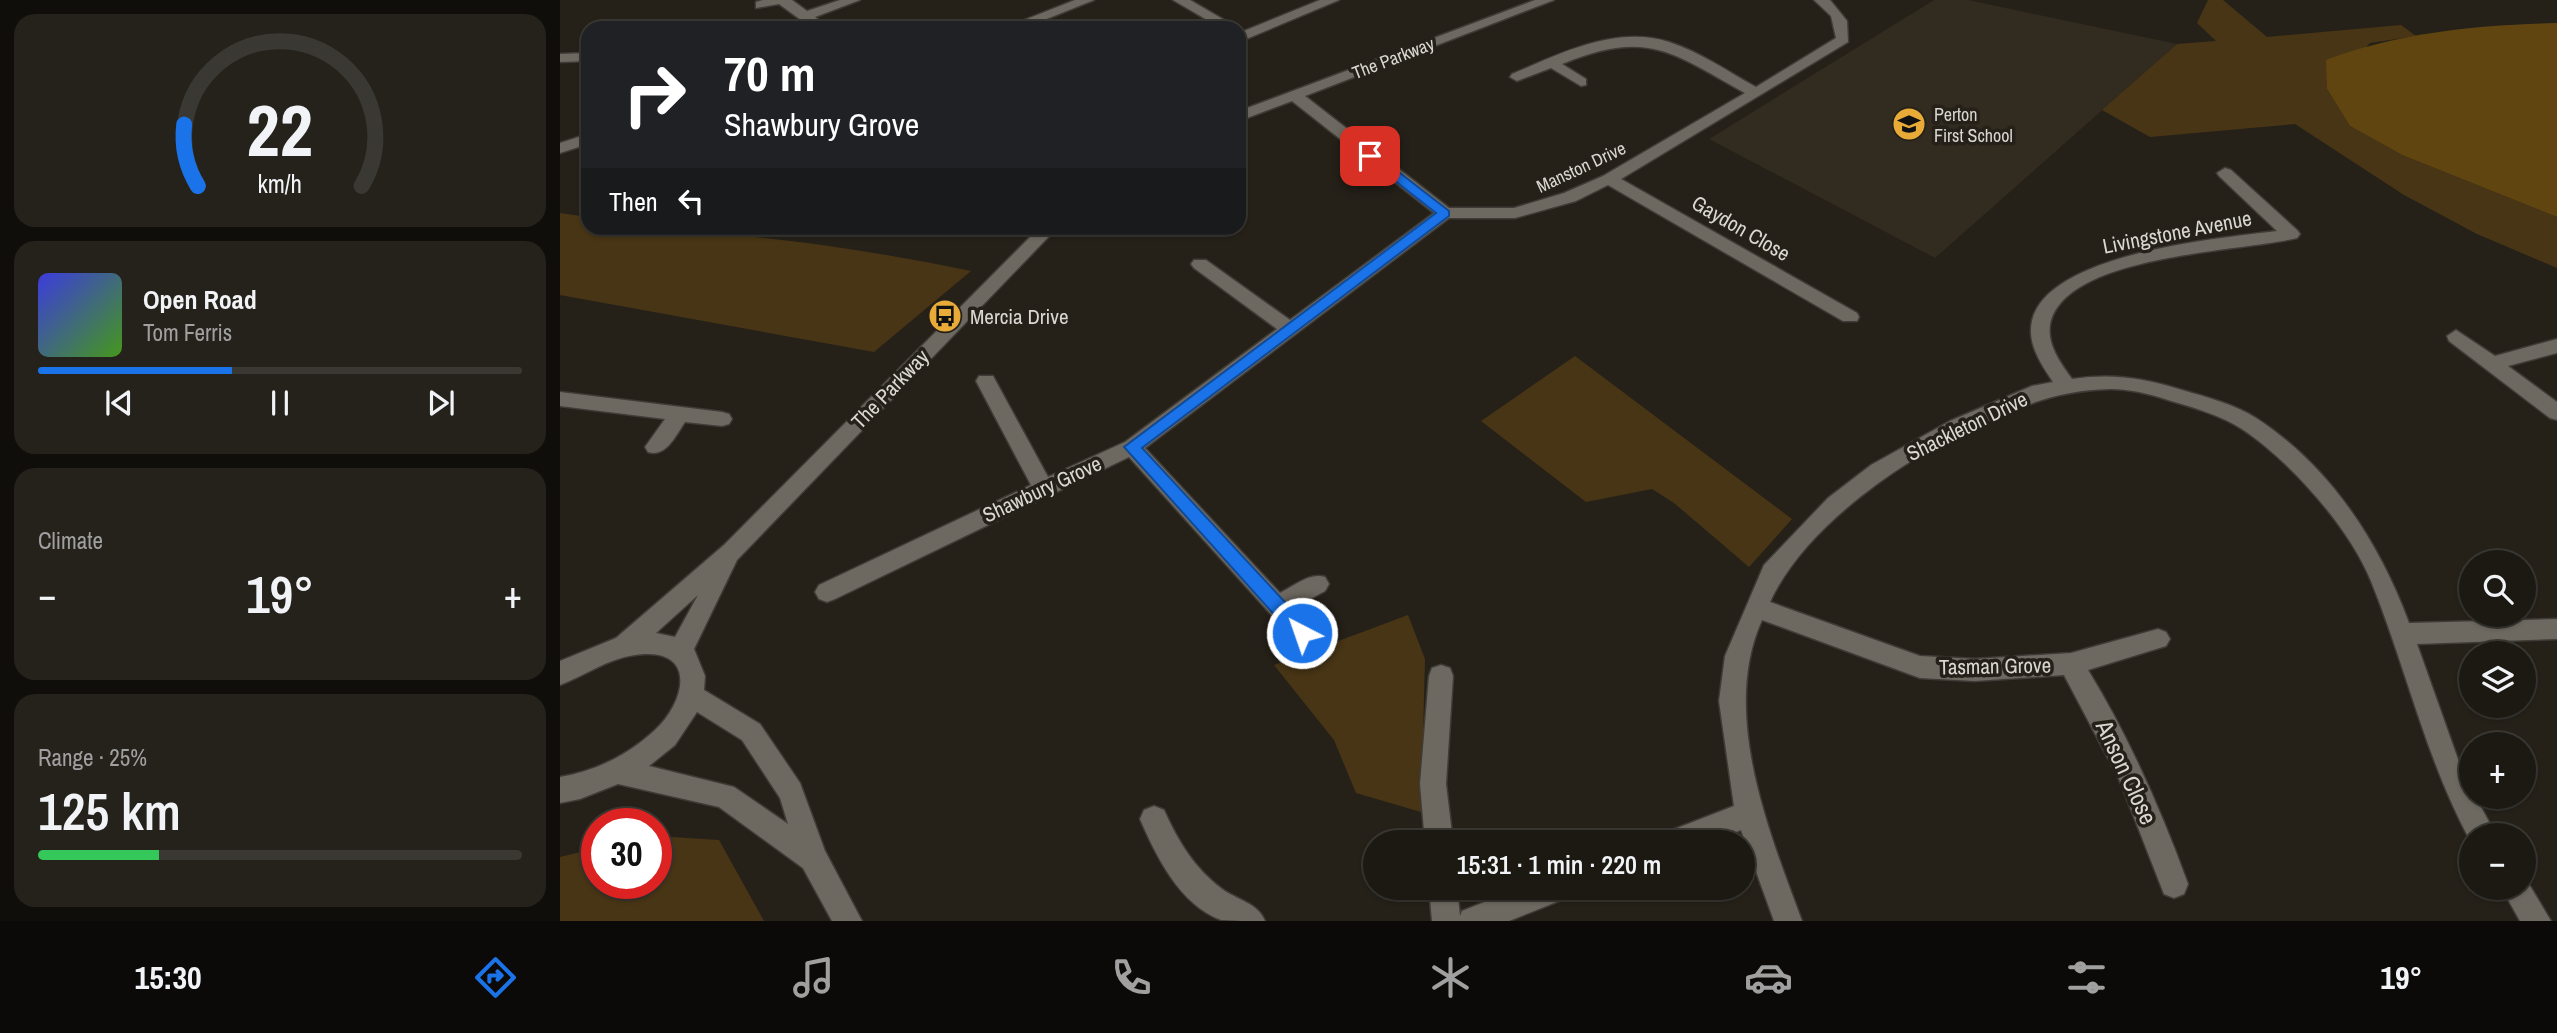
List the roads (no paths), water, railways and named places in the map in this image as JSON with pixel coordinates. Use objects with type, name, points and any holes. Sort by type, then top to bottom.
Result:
[{"type":"street","points":[[761,5],[777,0]]},
{"type":"street","points":[[783,0],[812,21]]},
{"type":"street","points":[[806,16],[853,0]]},
{"type":"street","points":[[1030,21],[1087,0]]},
{"type":"street","points":[[1180,0],[1218,21]]},
{"type":"street","points":[[1246,34],[1332,0]]},
{"type":"street","points":[[1496,0],[1516,12]]},
{"type":"street","name":"The Parkway","points":[[1246,113],[1547,0]]},
{"type":"street","name":"Manston Drive","points":[[1444,213],[1531,211],[1609,179],[1829,50],[1843,38],[1843,24],[1835,11],[1821,0]]},
{"type":"street","points":[[1517,77],[1601,45],[1645,41],[1665,46],[1756,93]]},
{"type":"street","points":[[560,58],[581,57]]},
{"type":"street","points":[[1552,63],[1581,82]]},
{"type":"street","points":[[1294,95],[1444,213]]},
{"type":"street","points":[[560,148],[581,141]]},
{"type":"street","name":"Livingstone Avenue","points":[[2067,387],[2043,349],[2041,327],[2044,312],[2058,292],[2088,274],[2130,260],[2291,234],[2225,173]]},
{"type":"street","name":"Gaydon Close","points":[[1609,179],[1850,317]]},
{"type":"street","name":"Shawbury Grove","points":[[827,592],[1132,447],[1444,213]]},
{"type":"street","name":"The Parkway","points":[[625,645],[732,551],[1041,235]]},
{"type":"street","points":[[1200,264],[1290,329]]},
{"type":"street","points":[[2456,336],[2557,413]]},
{"type":"street","points":[[2494,363],[2557,346]]},
{"type":"street","points":[[986,381],[1043,487]]},
{"type":"street","name":"Shackleton Drive","points":[[1788,921],[1749,814],[1732,701],[1737,656],[1772,572],[1836,504],[1878,471],[1957,426],[2039,391],[2067,387],[2114,382],[2143,385],[2205,404],[2248,424],[2278,445],[2307,471],[2336,504],[2380,575],[2459,794],[2476,823]]},
{"type":"street","points":[[560,399],[722,419]]},
{"type":"street","points":[[655,447],[680,414]]},
{"type":"street","points":[[1132,447],[1302,633]]},
{"type":"street","name":"The Parkway","points":[[680,652],[732,551]]},
{"type":"street","points":[[1278,606],[1317,584]]},
{"type":"street","name":"Tasman Grove","points":[[1756,607],[1850,644],[1920,667],[1975,670],[2071,664],[2158,639]]},
{"type":"street","points":[[2402,634],[2557,629]]},
{"type":"street","points":[[560,674],[572,659],[625,645],[649,643],[680,652],[690,663],[693,678],[691,695],[681,717],[666,735],[619,772],[563,792]]},
{"type":"street","name":"Anson Close","points":[[2071,664],[2095,702],[2148,809],[2174,884]]},
{"type":"street","points":[[1438,830],[1433,784],[1441,676]]},
{"type":"street","points":[[691,695],[751,732],[791,792],[813,858],[848,921]]},
{"type":"street","points":[[619,772],[725,796],[813,858]]},
{"type":"street","points":[[1708,830],[1749,814]]},
{"type":"street","points":[[1154,820],[1172,859],[1212,899],[1251,921]]},
{"type":"street","points":[[1444,900],[1446,921]]},
{"type":"street","points":[[1472,921],[1526,900]]},
{"type":"street","points":[[2523,900],[2537,921]]},
{"type":"place","name":"Perton First School","points":[[1909,124]]},
{"type":"place","name":"Mercia Drive","points":[[945,316]]}]
